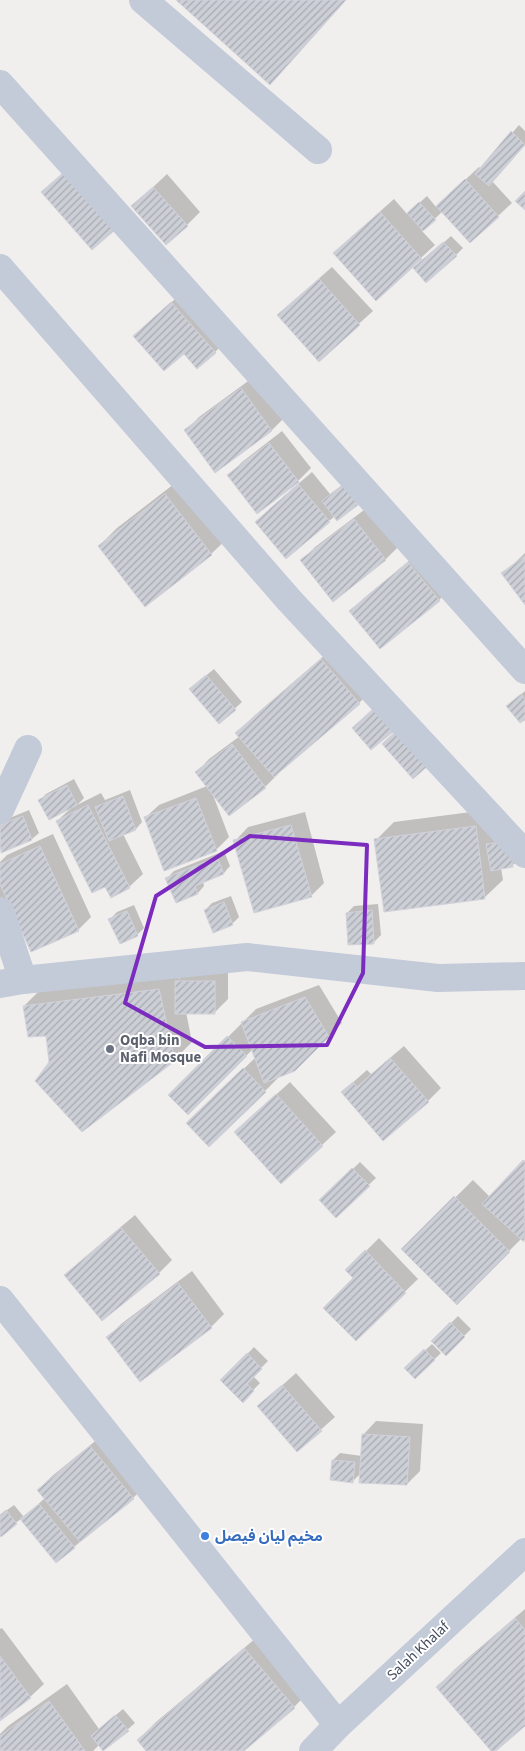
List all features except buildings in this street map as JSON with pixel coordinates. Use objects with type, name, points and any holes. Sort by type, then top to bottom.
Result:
[{"type":"street","points":[[143,0],[318,150]]},
{"type":"street","points":[[0,84],[525,670]]},
{"type":"street","points":[[0,268],[289,600],[525,854]]},
{"type":"street","points":[[0,810],[28,749]]},
{"type":"street","points":[[0,911],[11,982],[247,957],[438,978],[525,976]]},
{"type":"street","points":[[0,1300],[338,1725]]},
{"type":"street","name":"Salah Khalaf","points":[[313,1751],[338,1725],[525,1552]]},
{"type":"highlighted area","points":[[250,836],[367,845],[363,973],[327,1045],[205,1047],[125,1003],[156,896]]},
{"type":"place","name":"Oqba bin Nafi Mosque","points":[[110,1049]]},
{"type":"place","name":"مخيم ليان فيصل","points":[[205,1536]]}]
